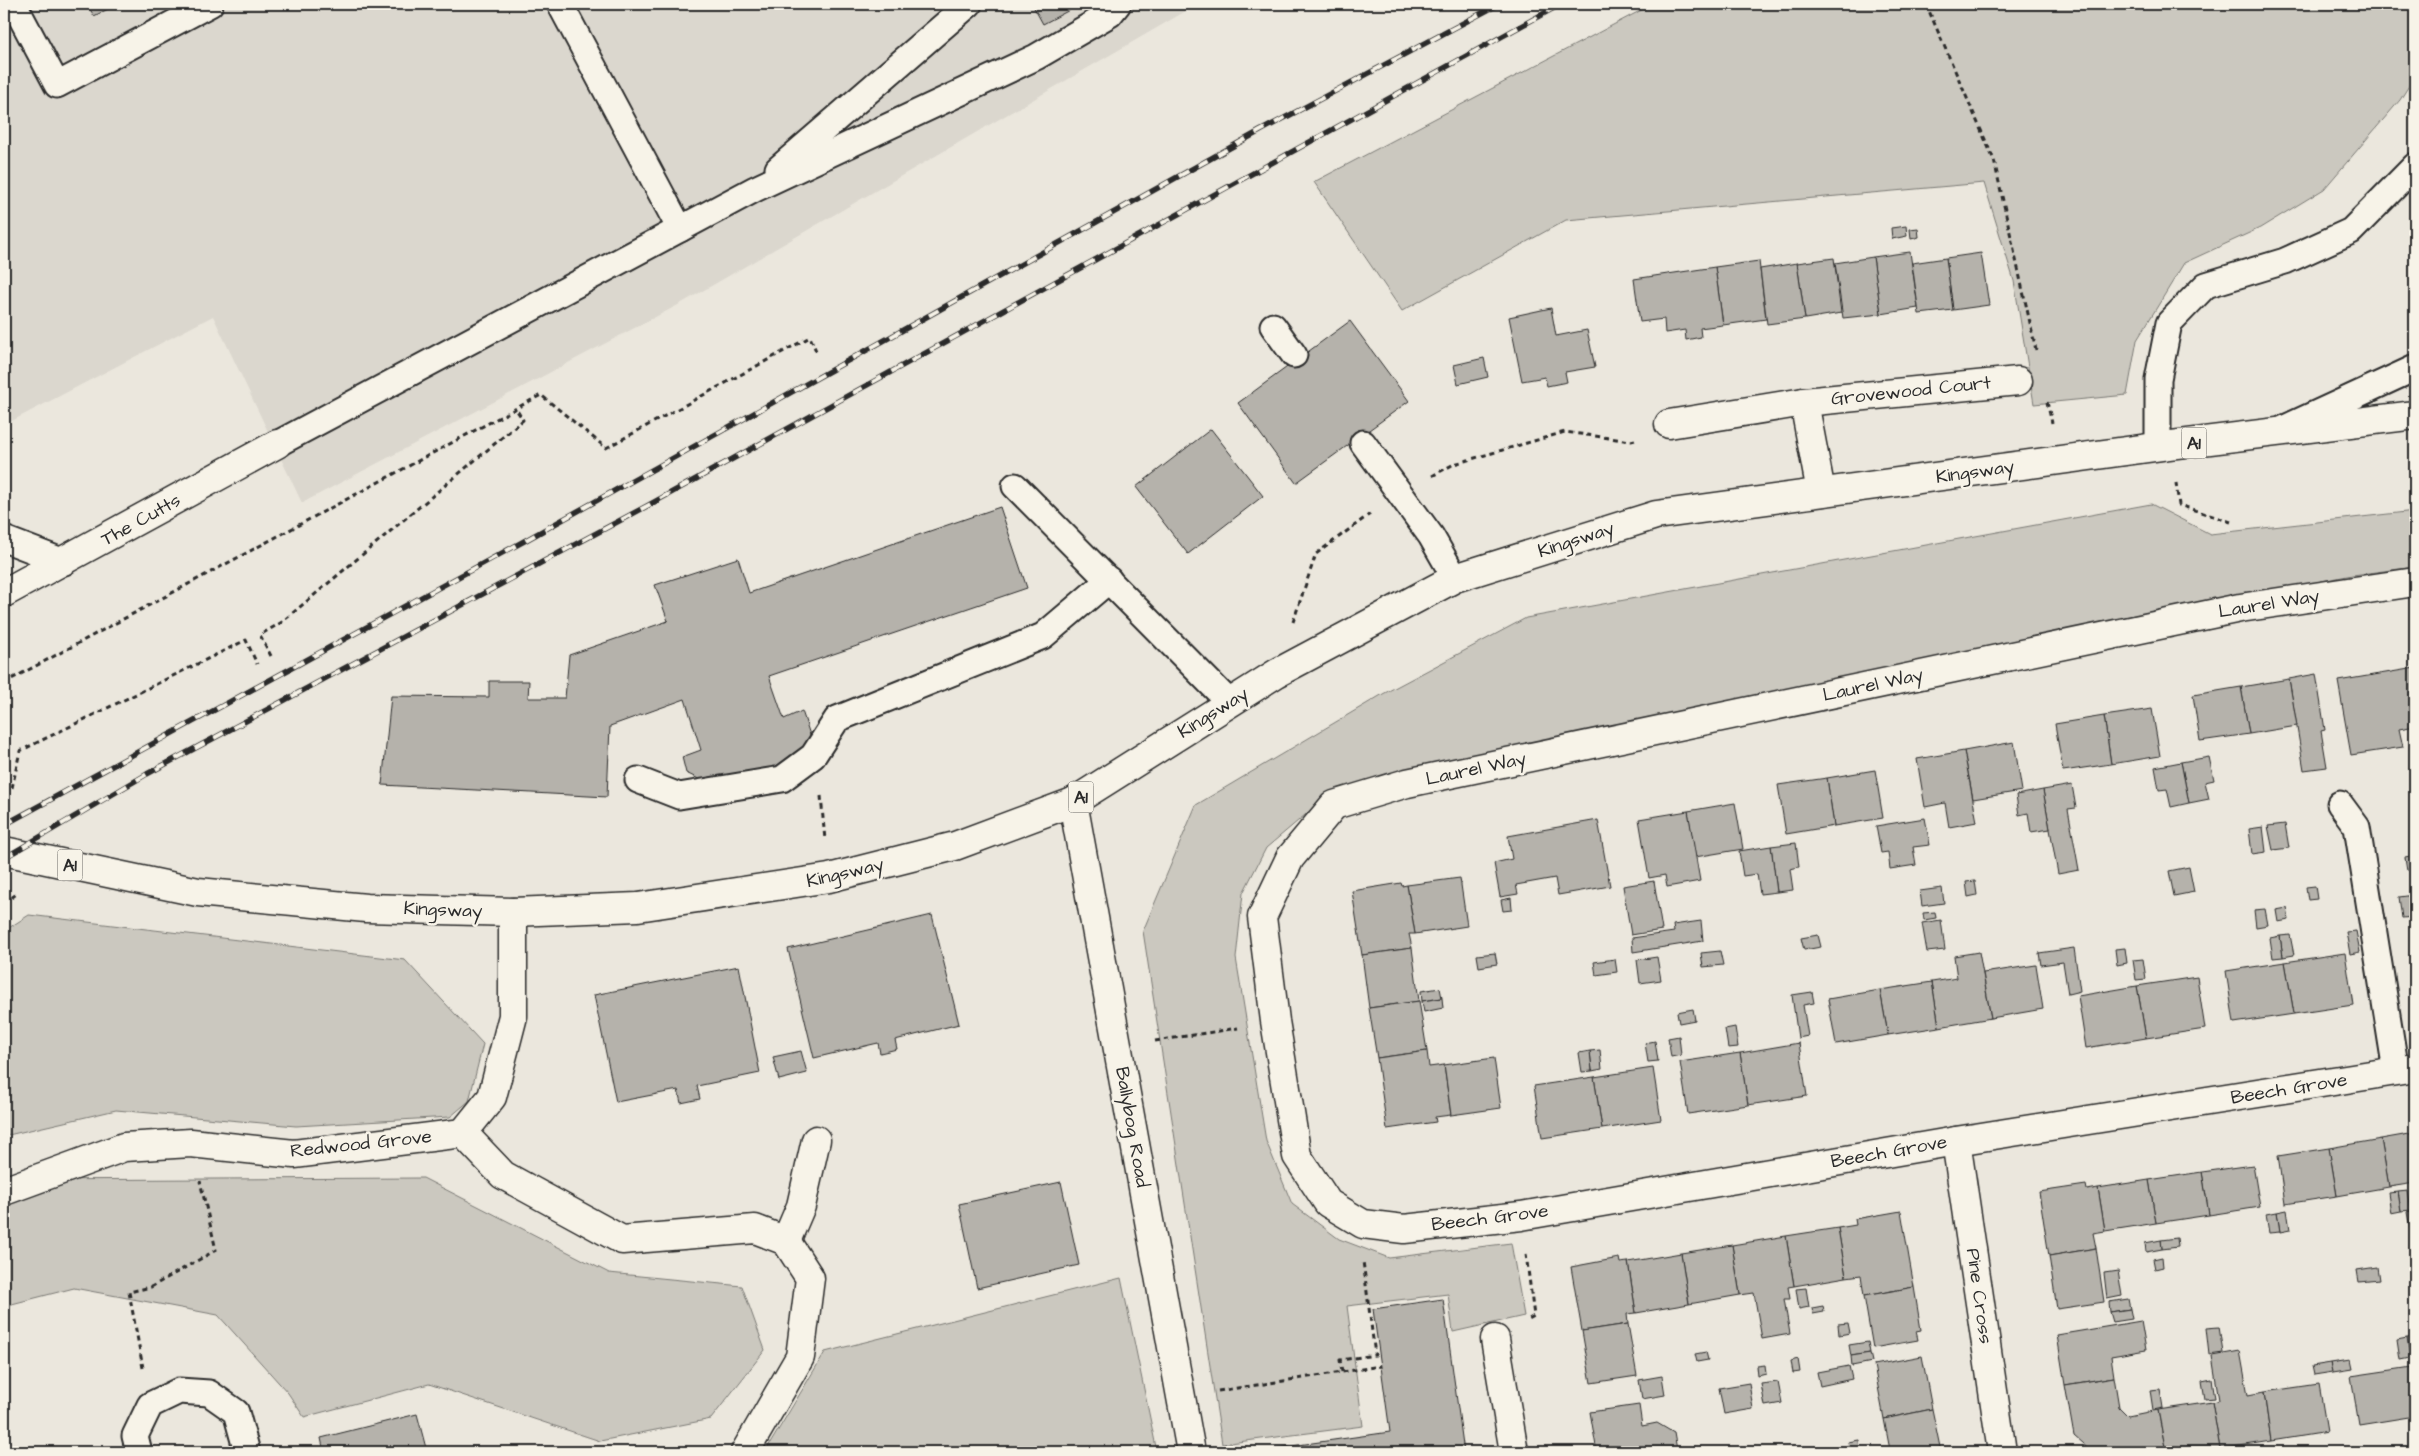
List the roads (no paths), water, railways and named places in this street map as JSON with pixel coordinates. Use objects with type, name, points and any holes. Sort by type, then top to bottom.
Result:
[{"type":"street","name":"Grovewood Court","points":[[1669,424],[1804,402],[2018,380]]},
{"type":"street","name":"Grovewood Court","points":[[1804,402],[1821,492]]},
{"type":"street","name":"Kingsway","points":[[4,851],[198,892],[366,908],[513,912],[638,908],[829,878],[955,846],[1073,802],[1277,673],[1456,578],[1656,515],[2164,446],[2415,415]]},
{"type":"street","name":"The Cutts","points":[[4,593],[64,562],[277,444]]},
{"type":"street","name":"Laurel Way","points":[[1363,1224],[1328,1203],[1297,1156],[1275,1022],[1262,917],[1290,858],[1334,806],[1407,784],[2230,610],[2415,582]]},
{"type":"street","name":"Ballybog Road","points":[[1073,802],[1191,1452]]},
{"type":"street","points":[[513,912],[513,1016],[492,1097],[463,1133],[503,1175],[622,1240],[755,1229],[786,1241],[810,1278],[800,1357],[745,1452]]},
{"type":"street","name":"Beech Grove","points":[[1363,1224],[1404,1229],[1521,1216],[1956,1140],[2406,1070]]},
{"type":"street","name":"Redwood Grove","points":[[4,1191],[124,1148],[191,1144],[294,1154],[463,1133]]},
{"type":"street","points":[[786,1241],[801,1206],[816,1140]]},
{"type":"street","name":"Pine Cross","points":[[1956,1140],[2002,1452]]},
{"type":"street","points":[[1495,1339],[1514,1452]]},
{"type":"lane","points":[[14,4],[57,85],[210,4]]},
{"type":"lane","points":[[560,4],[680,228]]},
{"type":"lane","points":[[755,189],[969,4]]},
{"type":"lane","points":[[277,444],[755,189],[1036,57],[1110,14],[1118,4]]},
{"type":"lane","points":[[2164,446],[2158,380],[2169,323],[2206,285],[2285,261],[2351,231],[2415,166]]},
{"type":"lane","points":[[1273,326],[1294,355]]},
{"type":"lane","points":[[2274,433],[2415,368]]},
{"type":"lane","points":[[1363,442],[1431,536],[1456,578]]},
{"type":"lane","points":[[1015,486],[1230,703]]},
{"type":"lane","points":[[4,539],[64,562]]},
{"type":"lane","points":[[638,780],[678,796],[782,779],[813,756],[837,719],[1043,636],[1109,580]]},
{"type":"lane","points":[[2340,804],[2357,827],[2406,1070]]},
{"type":"lane","points":[[139,1452],[135,1436],[150,1405],[179,1391],[209,1393],[236,1412],[247,1452]]},
{"type":"railway","points":[[4,825],[526,540],[1260,131],[1499,4]]},
{"type":"railway","points":[[4,858],[147,774],[647,506],[1561,4]]}]
